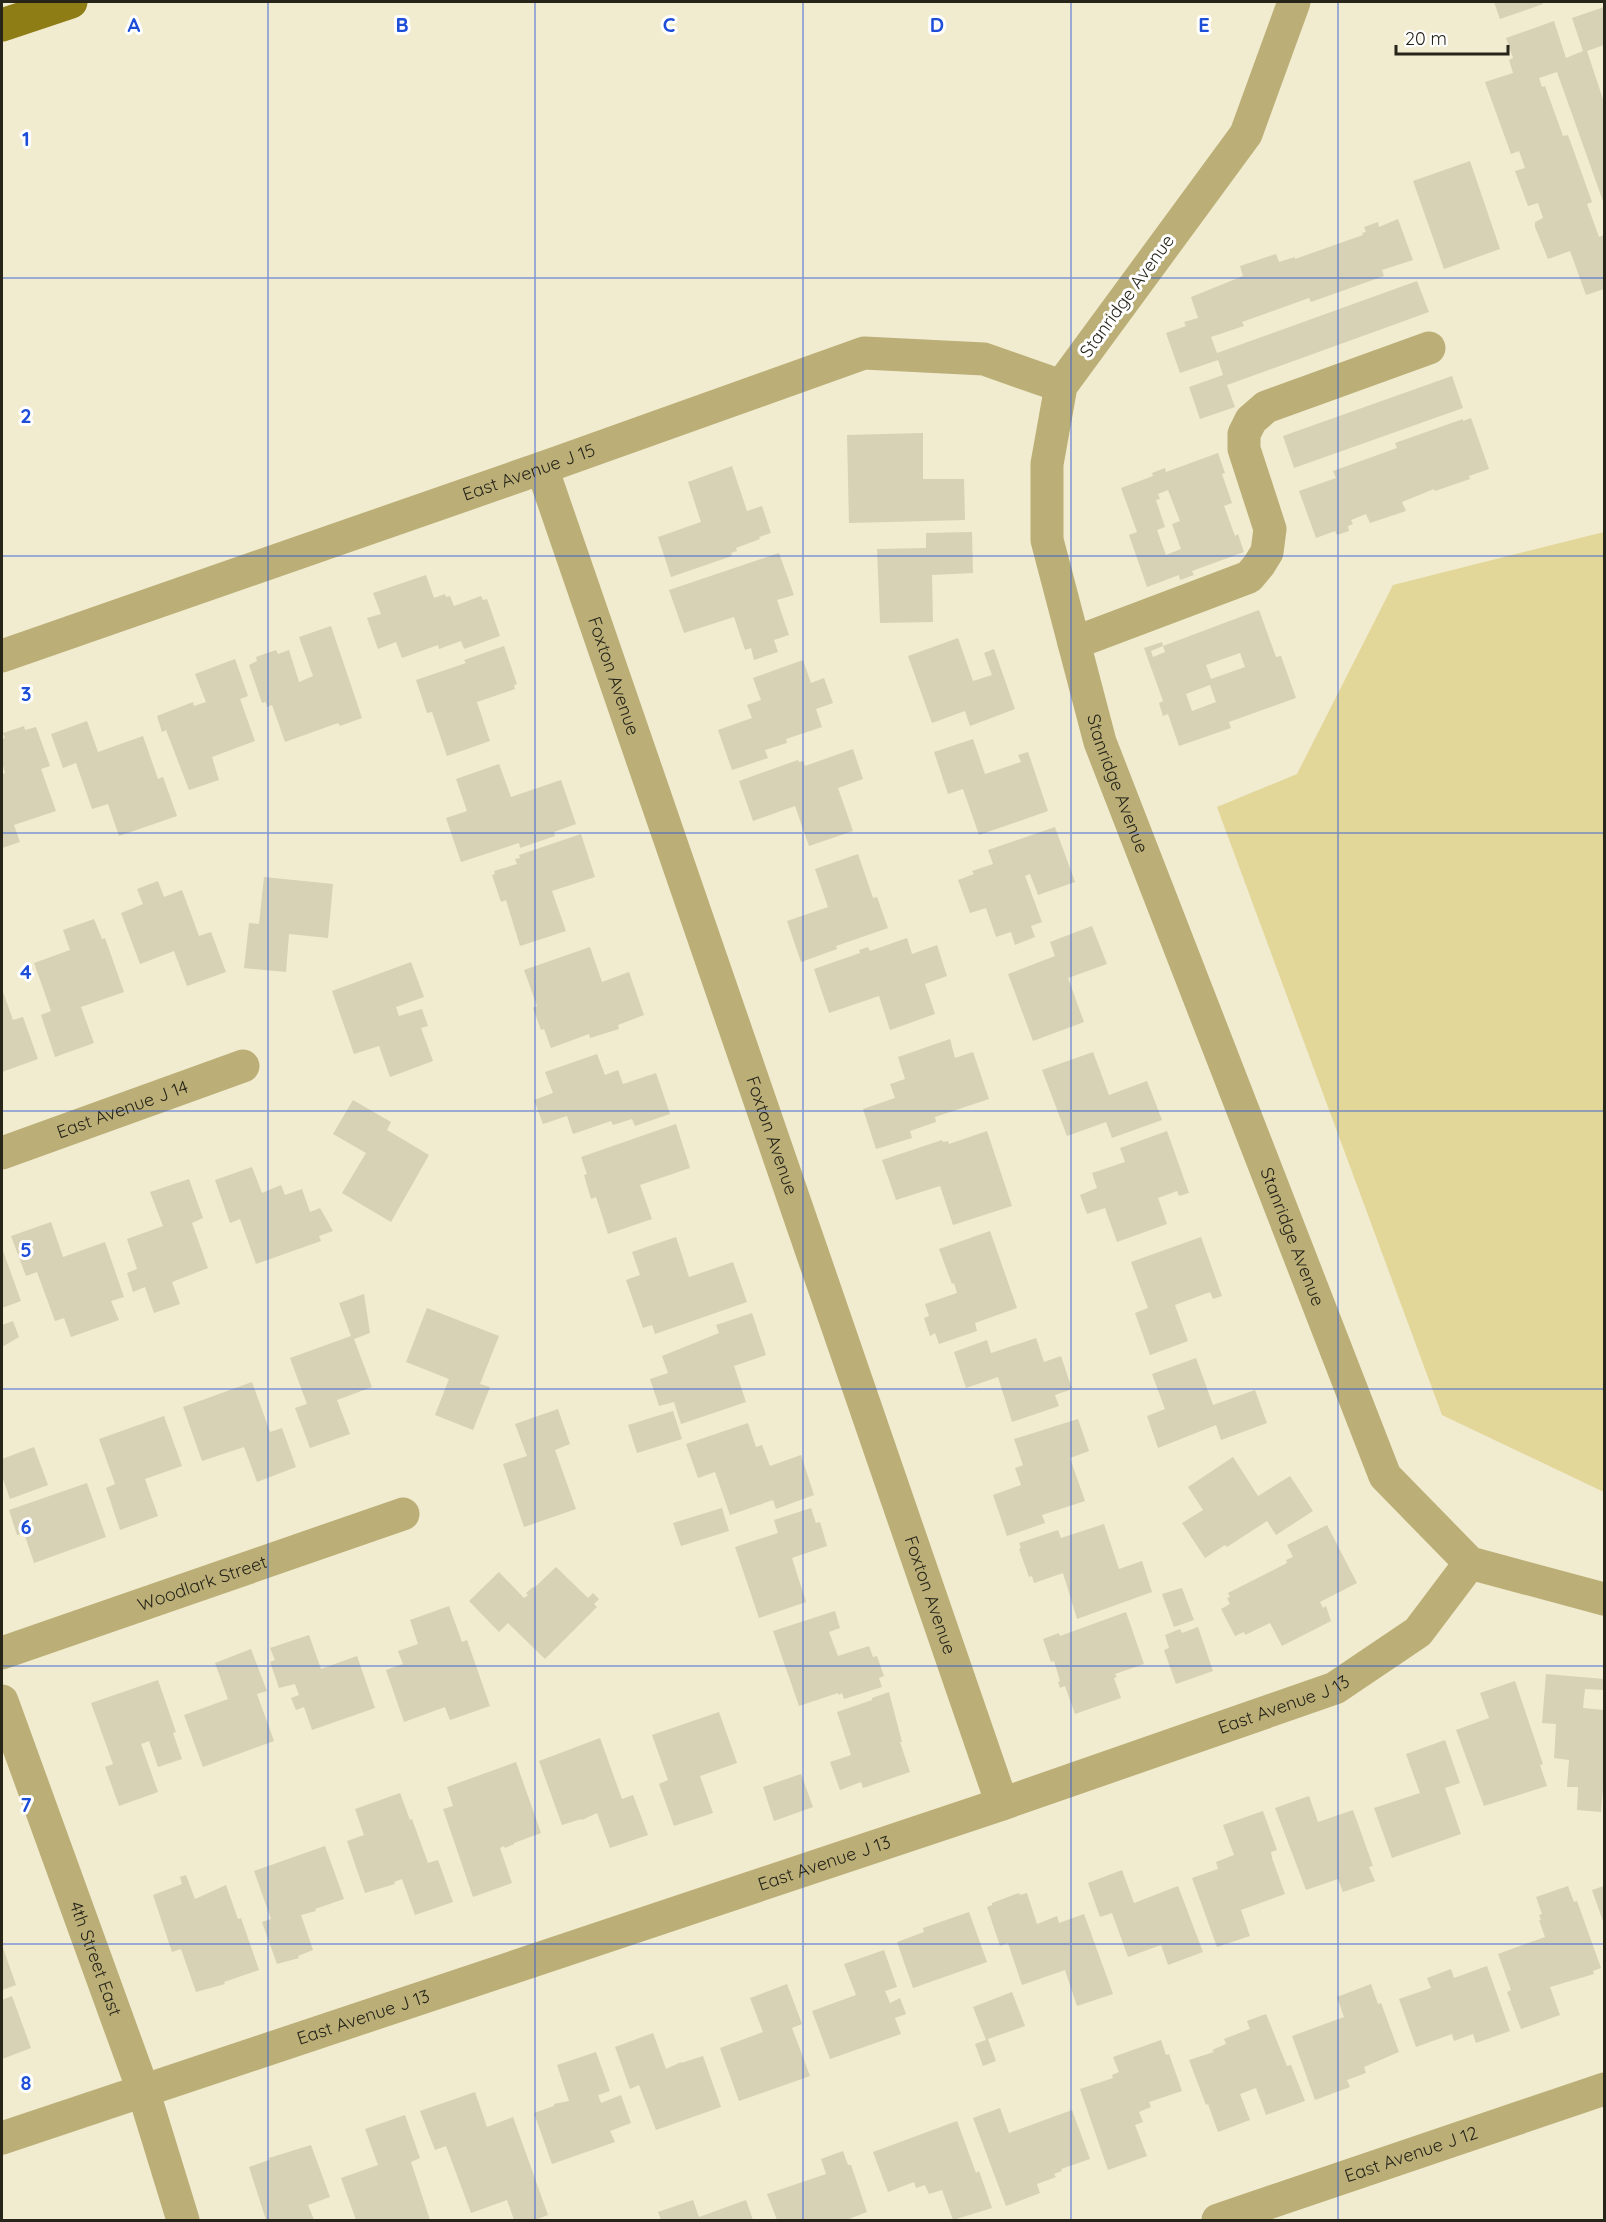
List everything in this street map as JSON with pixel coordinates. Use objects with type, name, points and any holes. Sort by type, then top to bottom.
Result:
[{"type":"main road","points":[[2,25],[71,2]]},
{"type":"street","name":"Stanridge Avenue","points":[[1294,2],[1246,134],[1061,386],[1047,464],[1047,540],[1100,741],[1385,1476],[1470,1563]]},
{"type":"street","points":[[1074,643],[1249,577],[1267,552],[1270,529],[1244,450],[1244,434],[1251,420],[1266,407],[1429,348]]},
{"type":"street","name":"East Avenue J 15","points":[[2,656],[864,353],[984,359],[1061,386]]},
{"type":"street","name":"Foxton Avenue","points":[[542,468],[1002,1804]]},
{"type":"street","name":"East Avenue J 14","points":[[2,1153],[243,1066]]},
{"type":"street","name":"Woodlark Street","points":[[2,1653],[403,1514]]},
{"type":"street","points":[[1470,1563],[1605,1599]]},
{"type":"street","name":"East Avenue J 13","points":[[2,2138],[1002,1804],[1335,1688],[1418,1632],[1470,1563]]},
{"type":"street","name":"4th Street East","points":[[2,1701],[143,2090],[183,2220]]},
{"type":"street","name":"East Avenue J 12","points":[[1232,2218],[1605,2089]]},
{"type":"shaded area","points":[[1604,532],[1604,1492],[1442,1415],[1217,807],[1297,774],[1393,585]]},
{"type":"building","points":[[1494,2],[1542,2],[1543,4],[1500,19]]},
{"type":"building","points":[[1604,7],[1604,45],[1587,51],[1604,102],[1604,204],[1557,72],[1539,78],[1542,87],[1545,86],[1563,136],[1568,135],[1592,202],[1587,204],[1599,237],[1604,235],[1604,289],[1586,295],[1570,251],[1548,259],[1535,227],[1535,222],[1543,218],[1538,203],[1528,206],[1515,171],[1525,168],[1519,151],[1511,154],[1485,82],[1513,73],[1509,60],[1513,58],[1506,38],[1554,21],[1566,58],[1583,51],[1572,18]]},
{"type":"building","points":[[1470,161],[1500,249],[1444,269],[1413,181]]},
{"type":"building","points":[[1398,219],[1413,260],[1382,270],[1384,276],[1311,302],[1309,298],[1242,322],[1244,326],[1211,337],[1217,353],[1417,281],[1429,312],[1227,385],[1235,407],[1200,419],[1189,387],[1223,375],[1218,360],[1180,373],[1166,333],[1186,326],[1184,322],[1198,318],[1191,297],[1243,276],[1240,266],[1276,254],[1279,262],[1295,257],[1295,259],[1363,235],[1362,233],[1366,232],[1364,227],[1378,222],[1379,227]]},
{"type":"building","points":[[1452,376],[1463,408],[1294,468],[1283,436]]},
{"type":"building","points":[[1471,418],[1489,469],[1469,476],[1470,479],[1435,491],[1434,489],[1402,502],[1406,511],[1370,523],[1366,514],[1351,520],[1353,524],[1348,526],[1349,531],[1337,535],[1335,531],[1316,538],[1299,491],[1336,478],[1333,471],[1397,448],[1395,443]]},
{"type":"building","points":[[923,433],[923,479],[964,479],[965,520],[849,523],[847,435]]},
{"type":"building","points":[[1218,453],[1225,473],[1222,474],[1232,503],[1224,506],[1235,536],[1238,534],[1244,552],[1192,571],[1194,575],[1180,580],[1179,575],[1147,587],[1129,535],[1137,532],[1121,488],[1153,476],[1152,473],[1165,468],[1166,472]],"holes":[[[1168,490],[1180,521],[1172,524],[1181,549],[1166,555],[1157,530],[1165,527],[1156,500],[1160,499],[1158,494]]]},
{"type":"building","points":[[732,466],[747,511],[762,506],[771,533],[736,548],[737,551],[731,553],[732,556],[671,577],[658,537],[701,522],[688,482]]},
{"type":"building","points":[[972,532],[973,573],[932,575],[933,622],[880,623],[877,549],[926,548],[926,533]]},
{"type":"building","points":[[779,553],[794,595],[777,600],[789,635],[774,640],[778,652],[754,660],[751,648],[745,650],[734,617],[684,633],[669,590]]},
{"type":"building","points":[[426,575],[434,598],[445,594],[446,597],[450,596],[454,606],[481,596],[483,600],[487,599],[500,636],[464,649],[461,641],[439,649],[438,645],[402,658],[396,642],[378,649],[367,618],[381,614],[373,593]]},
{"type":"building","points":[[1259,610],[1276,657],[1281,656],[1296,698],[1229,722],[1231,728],[1179,746],[1168,714],[1163,716],[1159,703],[1163,701],[1144,648],[1162,642],[1163,646]],"holes":[[[1163,646],[1165,652],[1153,657],[1151,651]],[[1240,653],[1245,667],[1211,679],[1206,665]],[[1210,685],[1216,702],[1192,711],[1186,694]]]},
{"type":"building","points":[[331,626],[362,718],[340,726],[338,723],[285,742],[272,705],[267,707],[266,702],[262,703],[249,665],[257,661],[256,657],[276,650],[278,654],[289,650],[299,682],[313,676],[299,637]]},
{"type":"building","points":[[958,638],[973,681],[992,675],[984,653],[994,649],[1015,709],[970,726],[965,711],[932,723],[908,656]]},
{"type":"building","points":[[504,646],[517,684],[514,685],[515,689],[477,702],[490,741],[447,756],[432,712],[427,713],[416,680],[466,663],[464,660]]},
{"type":"building","points":[[235,659],[248,696],[240,699],[255,741],[212,757],[219,780],[189,790],[166,730],[162,732],[157,716],[193,702],[194,706],[206,702],[195,674]]},
{"type":"building","points":[[803,660],[811,683],[824,678],[833,703],[816,709],[822,727],[786,739],[787,743],[765,750],[768,758],[732,770],[718,730],[752,718],[747,705],[761,700],[753,678]]},
{"type":"building","points":[[87,721],[98,752],[143,736],[158,779],[163,777],[177,816],[119,836],[108,804],[92,809],[76,763],[63,768],[51,734]]},
{"type":"building","points":[[24,726],[25,730],[36,727],[50,766],[41,769],[56,811],[14,825],[20,842],[2,848],[2,774],[5,773],[2,761],[2,739],[5,738],[3,733]]},
{"type":"building","points":[[973,739],[985,774],[1021,762],[1018,755],[1028,752],[1048,811],[979,835],[963,789],[948,794],[934,752]]},
{"type":"building","points":[[853,749],[863,779],[838,788],[853,831],[809,846],[795,806],[753,821],[739,781],[798,760],[803,761],[805,766]]},
{"type":"building","points":[[499,764],[511,797],[561,780],[576,824],[554,832],[555,836],[520,848],[519,843],[461,862],[446,818],[467,811],[456,779]]},
{"type":"building","points":[[1055,827],[1075,882],[1038,895],[1030,874],[1025,876],[1042,922],[1031,926],[1035,937],[1015,945],[1011,932],[996,937],[986,908],[970,913],[958,880],[974,874],[972,871],[993,864],[988,850]]},
{"type":"building","points":[[581,834],[595,877],[552,891],[566,931],[520,946],[506,900],[501,902],[492,875],[495,874],[494,871],[517,864],[515,859],[520,858],[519,855]]},
{"type":"building","points":[[858,854],[873,898],[877,897],[888,928],[836,946],[837,949],[801,962],[787,921],[828,907],[815,869]]},
{"type":"building","points":[[264,877],[333,884],[328,938],[289,934],[286,972],[244,968],[249,923],[259,924]]},
{"type":"building","points":[[158,881],[164,897],[182,890],[199,936],[211,932],[226,972],[187,986],[174,951],[140,964],[121,913],[143,904],[137,889]]},
{"type":"building","points":[[94,919],[102,939],[105,938],[124,992],[81,1007],[94,1043],[55,1057],[41,1015],[51,1011],[34,963],[70,950],[63,930]]},
{"type":"building","points":[[1092,926],[1107,964],[1068,978],[1084,1022],[1033,1041],[1008,974],[1055,956],[1050,942]]},
{"type":"building","points":[[907,938],[912,954],[937,945],[947,976],[925,984],[935,1014],[890,1030],[879,996],[829,1013],[814,969],[860,953],[859,950],[868,947],[870,951]]},
{"type":"building","points":[[590,947],[602,982],[629,972],[644,1015],[618,1025],[619,1029],[590,1038],[589,1034],[551,1048],[533,1008],[537,1006],[524,970]]},
{"type":"building","points":[[411,962],[424,997],[396,1007],[399,1016],[422,1009],[428,1026],[421,1028],[433,1061],[390,1077],[379,1046],[354,1054],[332,991]]},
{"type":"building","points":[[2,989],[13,1020],[23,1017],[38,1059],[2,1072]]},
{"type":"building","points":[[950,1039],[955,1058],[973,1052],[989,1099],[935,1117],[936,1122],[910,1131],[912,1138],[876,1149],[863,1109],[895,1098],[890,1084],[905,1079],[898,1057]]},
{"type":"building","points":[[1093,1052],[1109,1095],[1147,1081],[1162,1120],[1112,1138],[1106,1122],[1067,1136],[1042,1070]]},
{"type":"building","points":[[597,1054],[605,1075],[618,1070],[623,1084],[656,1073],[670,1114],[635,1126],[632,1119],[613,1125],[611,1121],[573,1134],[567,1116],[543,1124],[534,1100],[553,1093],[545,1072]]},
{"type":"building","points":[[353,1100],[391,1122],[387,1130],[429,1155],[391,1222],[342,1193],[366,1153],[333,1134]]},
{"type":"building","points":[[676,1124],[690,1168],[640,1185],[652,1219],[608,1234],[596,1197],[591,1199],[584,1175],[587,1174],[581,1157]]},
{"type":"building","points":[[987,1131],[1012,1206],[953,1225],[940,1186],[896,1200],[882,1160],[942,1140],[943,1142],[948,1141],[949,1144]]},
{"type":"building","points":[[1167,1131],[1189,1193],[1179,1196],[1177,1191],[1158,1198],[1167,1224],[1117,1242],[1105,1208],[1087,1214],[1080,1195],[1097,1188],[1092,1173],[1125,1162],[1120,1148]]},
{"type":"building","points":[[252,1167],[262,1193],[281,1185],[285,1195],[302,1189],[310,1212],[320,1208],[333,1231],[319,1236],[321,1241],[256,1264],[240,1219],[230,1223],[215,1180]]},
{"type":"building","points":[[189,1179],[203,1218],[192,1223],[208,1268],[172,1282],[180,1304],[154,1313],[145,1287],[133,1292],[127,1273],[137,1269],[127,1239],[163,1226],[150,1192]]},
{"type":"building","points":[[51,1222],[63,1257],[105,1242],[124,1297],[111,1301],[119,1320],[71,1337],[64,1318],[55,1321],[37,1272],[26,1276],[11,1236]]},
{"type":"building","points":[[990,1231],[1017,1308],[975,1323],[977,1331],[939,1344],[935,1333],[930,1336],[924,1318],[929,1316],[925,1304],[957,1293],[939,1249]]},
{"type":"building","points":[[676,1237],[689,1277],[733,1262],[747,1302],[655,1334],[652,1325],[643,1328],[626,1280],[640,1275],[632,1252]]},
{"type":"building","points":[[1201,1237],[1222,1296],[1213,1299],[1210,1292],[1175,1305],[1188,1341],[1150,1355],[1135,1313],[1148,1308],[1131,1262]]},
{"type":"building","points":[[2,1248],[21,1301],[2,1308]]},
{"type":"building","points":[[364,1294],[370,1333],[354,1339],[372,1387],[337,1400],[350,1434],[310,1448],[295,1408],[307,1404],[290,1358],[351,1336],[339,1303]]},
{"type":"building","points":[[427,1308],[499,1336],[480,1384],[490,1387],[473,1430],[435,1415],[449,1379],[406,1362]]},
{"type":"building","points":[[752,1313],[766,1355],[734,1366],[746,1402],[681,1424],[674,1402],[659,1406],[650,1379],[668,1373],[662,1356],[719,1333],[716,1325]]},
{"type":"building","points":[[13,1321],[19,1337],[2,1347],[2,1325]]},
{"type":"building","points":[[1036,1338],[1044,1362],[1061,1356],[1072,1389],[1055,1395],[1059,1406],[1012,1422],[998,1377],[966,1388],[954,1352],[987,1340],[991,1353]]},
{"type":"building","points":[[1196,1358],[1213,1405],[1255,1390],[1267,1423],[1221,1440],[1216,1425],[1158,1448],[1147,1416],[1165,1409],[1152,1374]]},
{"type":"building","points":[[252,1382],[270,1432],[282,1428],[296,1467],[257,1482],[244,1447],[202,1461],[183,1407]]},
{"type":"building","points":[[558,1409],[570,1444],[555,1450],[576,1509],[524,1527],[503,1464],[527,1456],[515,1424]]},
{"type":"building","points":[[673,1411],[682,1439],[637,1453],[628,1425]]},
{"type":"building","points":[[164,1416],[182,1466],[145,1479],[158,1516],[120,1530],[106,1488],[115,1484],[99,1439]]},
{"type":"building","points":[[1078,1419],[1089,1451],[1070,1458],[1085,1501],[1042,1515],[1045,1523],[1007,1536],[993,1495],[1021,1485],[1015,1468],[1023,1465],[1014,1439]]},
{"type":"building","points":[[748,1423],[756,1447],[762,1445],[770,1466],[801,1455],[814,1495],[776,1509],[773,1500],[730,1515],[715,1472],[698,1478],[686,1444]]},
{"type":"building","points":[[34,1447],[48,1485],[10,1499],[2,1476],[2,1459]]},
{"type":"building","points":[[1233,1457],[1258,1496],[1290,1476],[1313,1511],[1276,1535],[1267,1521],[1227,1547],[1225,1545],[1205,1558],[1182,1523],[1203,1510],[1188,1487]]},
{"type":"building","points":[[87,1483],[106,1537],[34,1563],[24,1533],[17,1535],[9,1510]]},
{"type":"building","points":[[722,1508],[729,1531],[681,1546],[673,1523]]},
{"type":"building","points":[[811,1508],[816,1523],[820,1522],[827,1546],[792,1558],[806,1602],[759,1618],[735,1547],[778,1533],[774,1520]]},
{"type":"building","points":[[1104,1524],[1119,1569],[1142,1561],[1152,1592],[1077,1619],[1063,1573],[1034,1583],[1032,1576],[1029,1577],[1019,1543],[1058,1530],[1061,1538]]},
{"type":"building","points":[[1327,1525],[1357,1583],[1320,1602],[1323,1608],[1326,1606],[1331,1621],[1282,1646],[1270,1623],[1245,1635],[1244,1632],[1235,1636],[1221,1609],[1230,1604],[1227,1598],[1230,1597],[1228,1593],[1287,1563],[1286,1560],[1293,1557],[1287,1545]]},
{"type":"building","points":[[556,1567],[588,1598],[593,1593],[599,1599],[594,1604],[597,1607],[545,1659],[508,1623],[499,1632],[469,1601],[499,1572],[524,1598],[528,1595],[526,1593]]},
{"type":"building","points":[[1182,1588],[1194,1620],[1174,1627],[1162,1594]]},
{"type":"building","points":[[449,1606],[462,1642],[467,1640],[490,1706],[450,1720],[445,1707],[404,1722],[386,1670],[403,1664],[398,1651],[418,1644],[410,1620]]},
{"type":"building","points":[[835,1611],[840,1628],[829,1632],[838,1656],[869,1646],[873,1657],[877,1656],[884,1676],[879,1678],[882,1687],[844,1699],[842,1693],[839,1695],[838,1693],[799,1706],[773,1631]]},
{"type":"building","points":[[1126,1612],[1144,1664],[1115,1674],[1117,1677],[1114,1678],[1121,1698],[1075,1714],[1065,1686],[1060,1688],[1054,1661],[1051,1662],[1043,1639],[1059,1633],[1060,1636]]},
{"type":"building","points":[[1198,1627],[1213,1671],[1176,1684],[1164,1650],[1169,1648],[1165,1635],[1180,1629],[1182,1633]]},
{"type":"building","points":[[309,1635],[321,1669],[357,1656],[375,1708],[312,1730],[304,1707],[296,1710],[291,1698],[299,1695],[295,1684],[279,1688],[270,1662],[275,1660],[270,1648]]},
{"type":"building","points":[[251,1649],[267,1691],[257,1694],[274,1741],[203,1767],[184,1715],[228,1699],[215,1663]]},
{"type":"building","points":[[1546,1674],[1604,1679],[1604,1690],[1585,1689],[1583,1708],[1604,1710],[1604,1789],[1601,1812],[1577,1810],[1578,1787],[1567,1787],[1569,1760],[1554,1758],[1556,1724],[1542,1723]]},
{"type":"building","points":[[158,1680],[176,1732],[173,1733],[182,1759],[158,1767],[149,1741],[141,1744],[158,1792],[119,1806],[105,1767],[113,1764],[91,1703]]},
{"type":"building","points":[[1515,1681],[1543,1764],[1540,1765],[1547,1786],[1484,1806],[1456,1730],[1489,1718],[1480,1693]]},
{"type":"building","points":[[889,1692],[902,1742],[900,1742],[910,1772],[863,1788],[861,1782],[840,1790],[830,1762],[851,1755],[837,1712]]},
{"type":"building","points":[[719,1712],[737,1763],[700,1776],[713,1813],[674,1826],[659,1784],[668,1780],[652,1735]]},
{"type":"building","points":[[600,1738],[622,1799],[633,1795],[648,1835],[610,1848],[597,1813],[562,1825],[539,1761]]},
{"type":"building","points":[[1445,1740],[1460,1783],[1445,1788],[1461,1834],[1392,1858],[1374,1808],[1420,1793],[1406,1754]]},
{"type":"building","points":[[516,1762],[541,1833],[500,1848],[512,1883],[473,1897],[443,1809],[453,1806],[447,1787]]},
{"type":"building","points":[[801,1774],[813,1807],[774,1821],[763,1787]]},
{"type":"building","points":[[400,1793],[428,1863],[438,1860],[453,1902],[415,1915],[402,1879],[394,1882],[395,1884],[365,1893],[347,1841],[364,1835],[355,1809]]},
{"type":"building","points":[[1309,1796],[1318,1822],[1353,1810],[1373,1866],[1369,1867],[1375,1881],[1343,1892],[1338,1879],[1306,1890],[1275,1808]]},
{"type":"building","points":[[1263,1811],[1277,1850],[1271,1852],[1272,1858],[1285,1894],[1241,1910],[1250,1936],[1217,1947],[1192,1878],[1218,1869],[1216,1862],[1234,1855],[1223,1825]]},
{"type":"building","points":[[325,1846],[344,1899],[301,1915],[313,1950],[298,1956],[299,1958],[277,1964],[262,1922],[271,1919],[254,1871]]},
{"type":"building","points":[[1122,1870],[1134,1903],[1178,1886],[1203,1952],[1168,1965],[1161,1945],[1128,1957],[1112,1913],[1100,1917],[1088,1883]]},
{"type":"building","points":[[186,1875],[195,1899],[226,1885],[238,1919],[241,1918],[259,1970],[224,1982],[225,1984],[196,1992],[181,1949],[172,1952],[153,1895],[182,1884],[180,1877]]},
{"type":"building","points":[[1568,1886],[1574,1902],[1577,1901],[1601,1968],[1593,1971],[1594,1974],[1550,1987],[1560,2015],[1521,2029],[1507,1992],[1511,1990],[1498,1954],[1545,1937],[1539,1920],[1541,1920],[1539,1915],[1542,1914],[1536,1897]]},
{"type":"building","points":[[1604,1886],[1604,1924],[1592,1890]]},
{"type":"building","points":[[1019,1893],[1020,1895],[1027,1893],[1037,1924],[1057,1916],[1059,1923],[1084,1914],[1113,1994],[1077,2006],[1065,1970],[1022,1985],[1008,1943],[1000,1946],[987,1907]]},
{"type":"building","points":[[969,1912],[987,1962],[913,1988],[897,1942],[924,1932],[923,1928]]},
{"type":"building","points":[[2,1945],[16,1985],[2,1990]]},
{"type":"building","points":[[884,1950],[897,1987],[885,1991],[890,2003],[900,1998],[906,2014],[895,2018],[901,2034],[830,2059],[812,2011],[856,1995],[844,1964]]},
{"type":"building","points":[[1487,1966],[1510,2031],[1476,2043],[1473,2034],[1454,2041],[1452,2034],[1416,2047],[1399,1999],[1431,1988],[1427,1978],[1451,1969],[1454,1978]]},
{"type":"building","points":[[787,1984],[802,2024],[792,2028],[810,2076],[739,2101],[720,2048],[763,2032],[750,1998]]},
{"type":"building","points":[[1371,1984],[1378,2004],[1381,2003],[1399,2052],[1364,2067],[1366,2073],[1347,2080],[1350,2087],[1315,2100],[1292,2036],[1344,2017],[1337,1997]]},
{"type":"building","points":[[1012,1992],[1025,2026],[988,2039],[996,2061],[983,2066],[975,2044],[986,2040],[973,2007]]},
{"type":"building","points":[[12,1996],[31,2048],[2,2059],[2,2000]]},
{"type":"building","points":[[1266,2014],[1287,2066],[1291,2065],[1305,2101],[1266,2115],[1256,2088],[1240,2094],[1250,2120],[1218,2132],[1189,2060],[1214,2052],[1212,2050],[1226,2044],[1224,2039],[1250,2029],[1247,2021]]},
{"type":"building","points":[[653,2033],[666,2069],[703,2056],[721,2107],[656,2130],[639,2085],[630,2089],[615,2047]]},
{"type":"building","points":[[1161,2040],[1166,2055],[1169,2054],[1182,2091],[1149,2102],[1151,2107],[1139,2112],[1143,2122],[1135,2125],[1147,2156],[1108,2170],[1080,2089],[1113,2078],[1112,2075],[1119,2072],[1113,2057]]},
{"type":"building","points":[[596,2052],[610,2091],[598,2095],[601,2103],[621,2095],[631,2123],[610,2131],[615,2142],[552,2164],[534,2113],[554,2106],[554,2104],[569,2101],[557,2065]]},
{"type":"building","points":[[475,2092],[487,2127],[513,2117],[548,2215],[535,2220],[514,2220],[507,2200],[471,2213],[446,2146],[435,2150],[420,2111]]},
{"type":"building","points":[[1000,2108],[1009,2133],[1072,2110],[1090,2159],[1061,2169],[1062,2171],[1054,2174],[1056,2177],[1037,2184],[1040,2193],[1006,2206],[973,2118]]},
{"type":"building","points":[[405,2115],[420,2158],[411,2162],[430,2220],[356,2220],[341,2178],[378,2165],[365,2129]]},
{"type":"building","points":[[957,2121],[992,2208],[953,2220],[942,2190],[929,2194],[925,2185],[916,2188],[914,2182],[888,2192],[873,2152]]},
{"type":"building","points":[[311,2145],[330,2197],[308,2205],[314,2220],[266,2220],[249,2167]]},
{"type":"building","points":[[843,2151],[848,2165],[851,2165],[867,2212],[846,2220],[777,2220],[767,2194],[826,2174],[821,2159]]},
{"type":"building","points":[[693,2200],[699,2217],[746,2200],[753,2220],[661,2220],[658,2212]]}]
